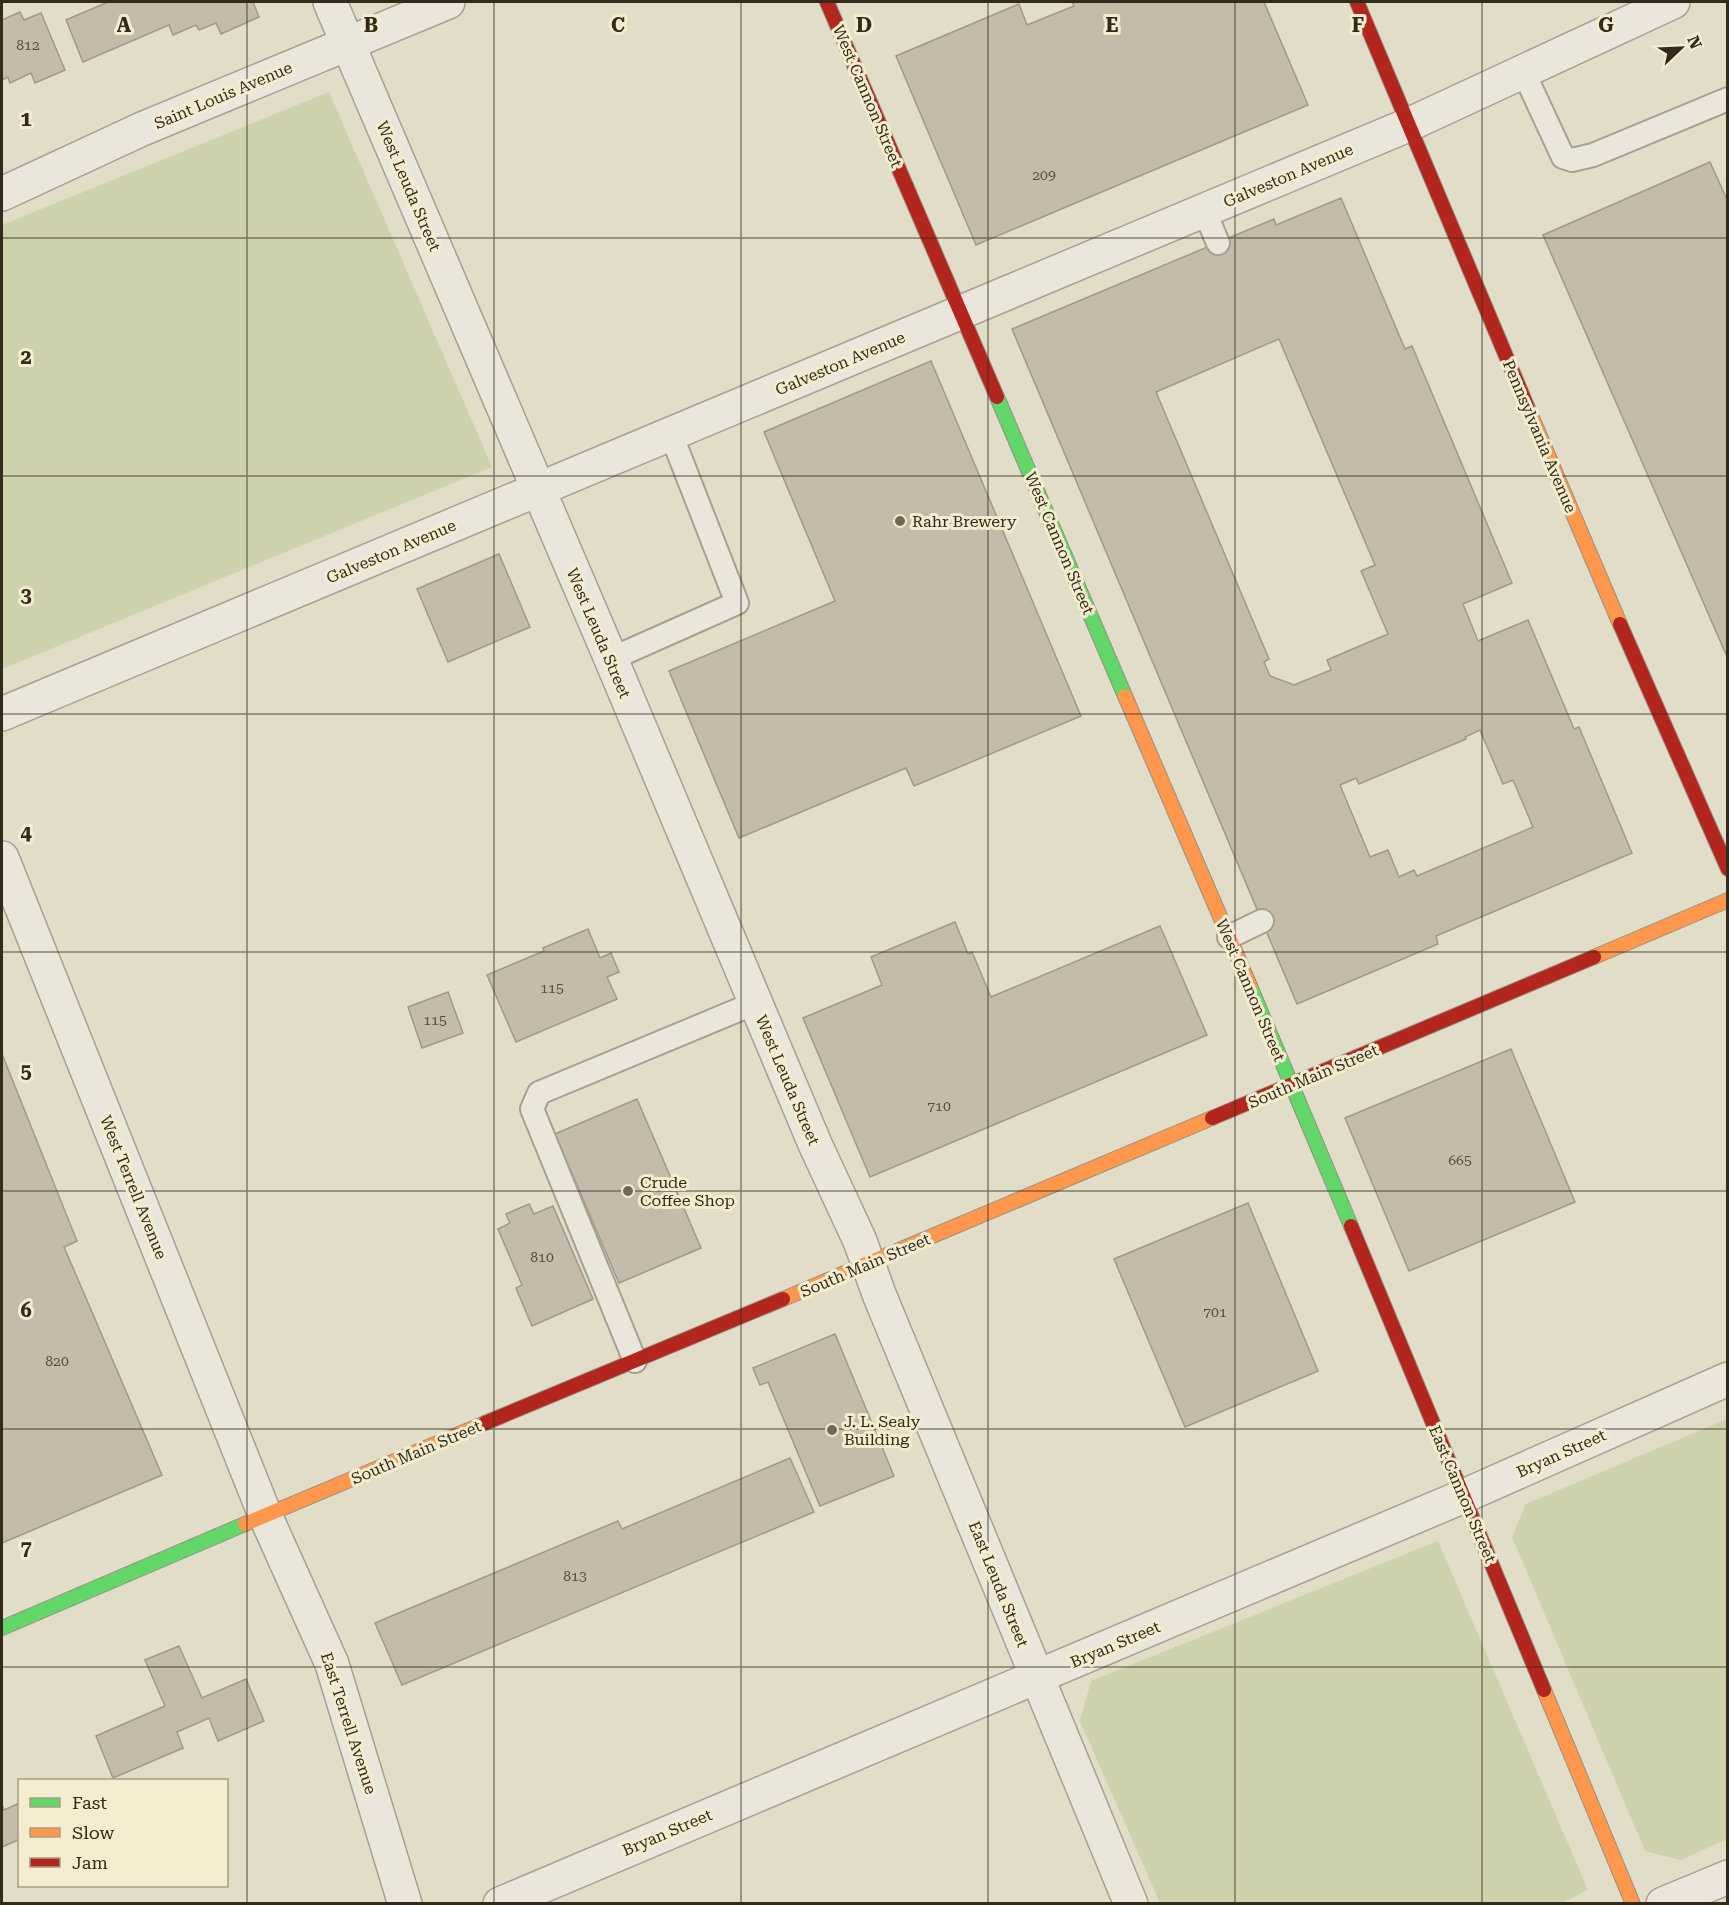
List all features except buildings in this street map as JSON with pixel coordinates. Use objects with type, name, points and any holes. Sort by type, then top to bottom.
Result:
[{"type":"street","name":"West Leuda Street","points":[[330,2],[611,659],[815,1144],[860,1241],[867,1264]]},
{"type":"street","name":"Saint Louis Avenue","points":[[2,194],[142,129],[448,2]]},
{"type":"street","name":"West Cannon Street","points":[[827,2],[1292,1084]]},
{"type":"street","name":"Pennsylvania Avenue","points":[[1357,2],[1598,573],[1728,869]]},
{"type":"street","name":"Galveston Avenue","points":[[2,714],[1408,125],[1673,2]]},
{"type":"street","name":"West Terrell Avenue","points":[[2,858],[265,1515]]},
{"type":"street","name":"South Main Street","points":[[2,1628],[265,1515],[867,1264],[1728,900]]},
{"type":"street","name":"East Cannon Street","points":[[1292,1084],[1633,1904]]},
{"type":"street","name":"East Leuda Street","points":[[867,1264],[1131,1904]]},
{"type":"street","name":"Bryan Street","points":[[500,1904],[1464,1496],[1728,1379]]},
{"type":"street","name":"East Terrell Avenue","points":[[265,1515],[332,1664],[405,1904]]},
{"type":"street","points":[[1663,1904],[1728,1877]]},
{"type":"lane","points":[[1523,71],[1563,157],[1572,160],[1593,155],[1728,99]]},
{"type":"lane","points":[[1204,210],[1218,243]]},
{"type":"lane","points":[[611,659],[737,603],[670,434]]},
{"type":"lane","points":[[1229,937],[1262,921]]},
{"type":"lane","points":[[635,1361],[532,1109],[538,1093],[755,1003]]},
{"type":"green space","points":[[329,92],[492,467],[2,669],[2,225]]},
{"type":"green space","points":[[1727,1419],[1727,1839],[1681,1860],[1645,1851],[1512,1537],[1526,1504]]},
{"type":"green space","points":[[1438,1541],[1588,1890],[1560,1904],[1160,1903],[1080,1721],[1091,1681]]},
{"type":"traffic: fast","points":[[997,397],[1125,696]]},
{"type":"traffic: fast","points":[[1250,986],[1351,1226]]},
{"type":"traffic: fast","points":[[2,1628],[245,1524]]},
{"type":"traffic: slow","points":[[1527,406],[1620,624]]},
{"type":"traffic: slow","points":[[1125,696],[1250,986]]},
{"type":"traffic: slow","points":[[1594,957],[1728,900]]},
{"type":"traffic: slow","points":[[783,1299],[1212,1118]]},
{"type":"traffic: slow","points":[[245,1524],[485,1423]]},
{"type":"traffic: slow","points":[[1544,1690],[1633,1904]]},
{"type":"traffic: jam","points":[[827,2],[997,397]]},
{"type":"traffic: jam","points":[[1357,2],[1527,406]]},
{"type":"traffic: jam","points":[[1620,624],[1728,869]]},
{"type":"traffic: jam","points":[[1212,1118],[1594,957]]},
{"type":"traffic: jam","points":[[1351,1226],[1544,1690]]},
{"type":"traffic: jam","points":[[485,1423],[783,1299]]},
{"type":"place","name":"Rahr Brewery","points":[[900,521]]},
{"type":"place","name":"Crude Coffee Shop","points":[[628,1191]]},
{"type":"place","name":"J. L. Sealy Building","points":[[832,1430]]}]
